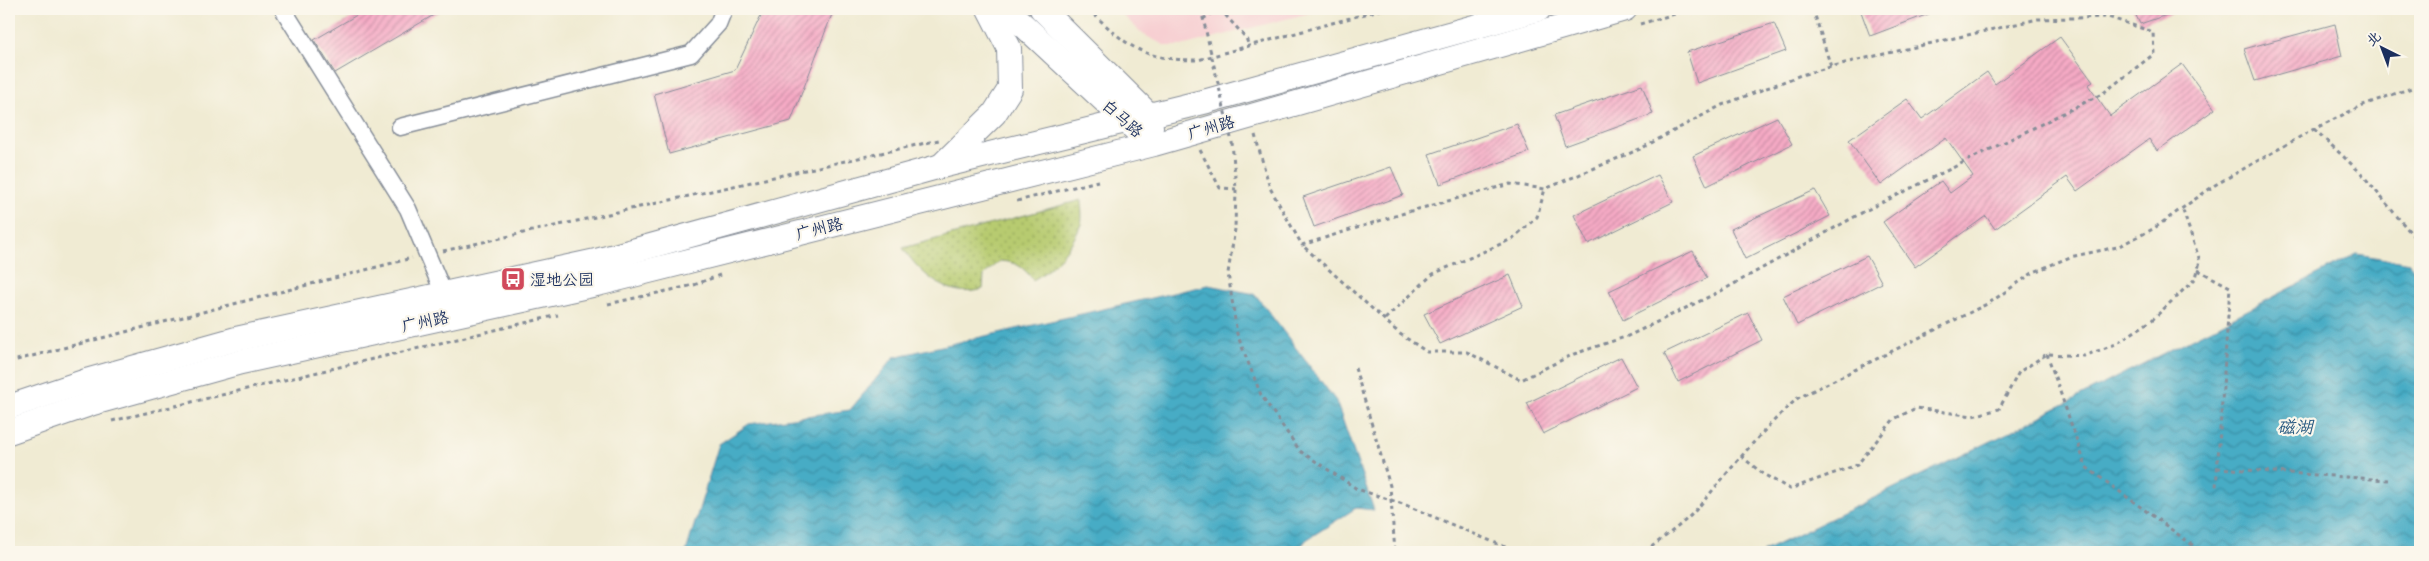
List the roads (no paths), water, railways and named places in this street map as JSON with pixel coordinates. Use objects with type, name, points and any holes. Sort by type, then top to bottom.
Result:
[{"type":"main road","points":[[941,166],[994,114],[1010,88],[1010,48],[989,9]]},
{"type":"main road","name":"白马路","points":[[1006,9],[1125,122],[1154,144]]},
{"type":"main road","name":"白马路","points":[[1042,9],[1149,115],[1154,144]]},
{"type":"main road","name":"广州路","points":[[9,408],[86,381],[236,340],[596,261],[941,166],[1206,101],[1539,9]]},
{"type":"main road","name":"广州路","points":[[9,432],[93,403],[241,362],[601,283],[1154,144],[1625,9]]},
{"type":"street","points":[[283,9],[408,209],[444,294]]},
{"type":"street","points":[[400,127],[691,54],[718,24],[724,9]]},
{"type":"water","name":"磁湖","points":[[2357,254],[2409,263],[2420,277],[2420,552],[1762,552],[2008,433]]},
{"type":"water","points":[[1208,285],[1255,294],[1336,401],[1374,510],[1356,508],[1306,540],[1297,552],[686,552],[719,444],[749,424],[850,410],[894,357]]},
{"type":"place","name":"湿地公园","points":[[513,279]]}]
